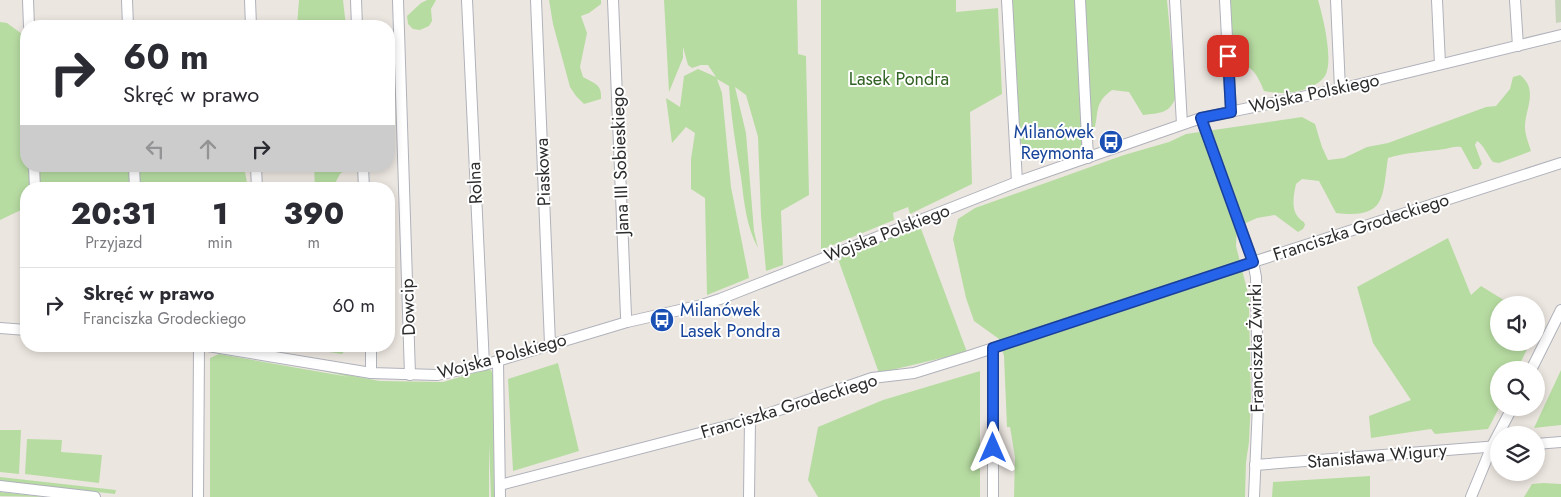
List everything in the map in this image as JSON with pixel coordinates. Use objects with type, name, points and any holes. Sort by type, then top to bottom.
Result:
[{"type":"street","points":[[28,0],[29,20]]},
{"type":"street","points":[[128,0],[128,20]]},
{"type":"street","points":[[250,0],[251,20]]},
{"type":"street","points":[[356,0],[357,20]]},
{"type":"street","name":"Dowcip","points":[[398,0],[410,375]]},
{"type":"street","name":"Rolna","points":[[467,0],[484,365]]},
{"type":"street","name":"Piaskowa","points":[[536,0],[550,344]]},
{"type":"street","name":"Jana III Sobieskiego","points":[[613,0],[627,322]]},
{"type":"street","points":[[1007,0],[1017,182]]},
{"type":"street","points":[[1080,0],[1088,158]]},
{"type":"street","points":[[1174,0],[1182,124]]},
{"type":"street","points":[[1225,0],[1231,112]]},
{"type":"street","points":[[1336,0],[1340,89]]},
{"type":"street","points":[[1438,0],[1440,64]]},
{"type":"street","points":[[1515,0],[1518,46]]},
{"type":"street","name":"Wojska Polskiego","points":[[267,352],[371,372],[410,375],[437,375],[484,365],[627,322],[702,305],[720,299],[1017,182],[1201,118],[1340,89],[1561,35]]},
{"type":"street","name":"Franciszka Żwirki","points":[[1201,118],[1253,262],[1256,277],[1257,375],[1254,497]]},
{"type":"street","name":"Franciszka Grodeckiego","points":[[500,485],[750,420],[872,378],[914,373],[1561,163]]},
{"type":"street","points":[[1536,361],[1561,310]]},
{"type":"street","points":[[0,328],[20,330]]},
{"type":"street","points":[[993,348],[993,497]]},
{"type":"street","points":[[198,497],[199,352]]},
{"type":"street","points":[[371,352],[371,372]]},
{"type":"street","points":[[498,361],[500,497]]},
{"type":"street","points":[[749,497],[750,420]]},
{"type":"street","points":[[1545,443],[1561,442]]},
{"type":"street","name":"Stanisława Wigury","points":[[1255,465],[1490,446]]},
{"type":"street","points":[[1471,497],[1490,457]]},
{"type":"street","points":[[0,486],[62,495],[95,497]]},
{"type":"green space","points":[[299,0],[343,0],[345,20],[297,20]]},
{"type":"green space","points":[[427,0],[436,0],[431,9],[432,21],[429,26],[420,30],[413,29],[408,24],[407,16]]},
{"type":"green space","points":[[549,0],[601,0],[601,4],[589,13],[581,16],[587,33],[580,67],[583,77],[599,87],[601,99],[584,104],[570,87],[553,24]]},
{"type":"green space","points":[[664,0],[797,0],[798,54],[806,56],[809,195],[781,211],[783,265],[766,271],[761,216],[758,137],[746,95],[735,87],[746,133],[754,231],[758,248],[746,213],[729,86],[717,79],[722,93],[731,187],[749,278],[707,295],[705,198],[691,189],[691,159],[695,133],[686,127],[672,143],[666,98],[680,107],[684,76],[698,69],[716,77],[708,65],[692,68],[688,65],[683,47],[683,58],[669,92]]},
{"type":"green space","name":"Lasek Pondra","points":[[821,0],[956,0],[956,12],[998,8],[1002,94],[970,112],[972,184],[910,214],[908,207],[893,213],[894,220],[821,250]]},
{"type":"green space","points":[[1009,0],[1167,0],[1176,96],[1174,102],[1164,112],[1143,115],[1129,92],[1112,90],[1101,101],[1092,135],[1081,147],[1064,153],[1027,154],[1022,145],[1017,126],[1017,78]]},
{"type":"green space","points":[[1230,0],[1318,0],[1328,50],[1325,76],[1311,87],[1295,92],[1264,91],[1256,75],[1238,58],[1235,52],[1231,30]]},
{"type":"green space","points":[[1555,0],[1561,0],[1561,22],[1556,23]]},
{"type":"green space","points":[[0,22],[7,23],[20,33],[20,172],[245,172],[247,182],[20,182],[20,210],[0,220]]},
{"type":"green space","points":[[1520,75],[1526,81],[1530,93],[1525,127],[1531,151],[1499,163],[1493,162],[1482,145],[1477,141],[1475,145],[1482,164],[1478,169],[1473,169],[1461,147],[1409,153],[1388,158],[1385,184],[1379,202],[1373,209],[1353,214],[1336,213],[1319,181],[1302,179],[1296,184],[1294,205],[1296,215],[1304,222],[1303,229],[1298,232],[1275,215],[1257,218],[1237,227],[1236,246],[1250,301],[1251,398],[1245,497],[1014,497],[1015,457],[1010,427],[1007,427],[1004,356],[999,339],[974,321],[966,298],[953,239],[958,219],[975,208],[1124,155],[1169,142],[1186,134],[1302,117],[1315,124],[1328,160],[1344,158],[1367,147],[1388,143],[1486,107],[1496,106],[1510,89],[1513,77]]},
{"type":"green space","points":[[314,172],[343,172],[336,182],[315,182]]},
{"type":"green space","points":[[920,226],[967,352],[879,373],[838,259]]},
{"type":"green space","points":[[1448,238],[1471,295],[1481,286],[1497,296],[1490,296],[1490,351],[1526,351],[1521,361],[1490,361],[1490,416],[1495,416],[1488,429],[1435,434],[1431,429],[1371,438],[1369,416],[1411,400],[1373,343],[1357,287]]},
{"type":"green space","points":[[219,354],[380,381],[443,382],[487,369],[491,370],[493,375],[494,497],[491,497],[489,443],[489,497],[210,497],[210,358]]},
{"type":"green space","points":[[558,363],[579,451],[513,471],[508,379]]},
{"type":"green space","points":[[1561,370],[1561,425],[1535,426],[1540,416],[1545,416],[1545,404]]},
{"type":"green space","points":[[980,371],[980,497],[818,497],[808,480],[818,427],[883,400]]},
{"type":"green space","points":[[0,430],[21,430],[19,474],[0,472]]},
{"type":"green space","points":[[27,439],[62,440],[61,452],[102,455],[99,483],[25,474]]},
{"type":"green space","points":[[1370,476],[1370,497],[1272,497],[1273,482]]},
{"type":"green space","points":[[0,477],[116,490],[115,494],[0,481]]},
{"type":"green space","points":[[1532,484],[1561,484],[1561,497],[1524,497]]},
{"type":"green space","points":[[0,492],[44,497],[0,496]]},
{"type":"place","name":"Milanówek Reymonta","points":[[1111,142]]},
{"type":"place","name":"Milanówek Lasek Pondra","points":[[662,320]]},
{"type":"route","points":[[993,448],[993,348],[1253,262],[1201,118],[1231,112],[1228,56]]}]
